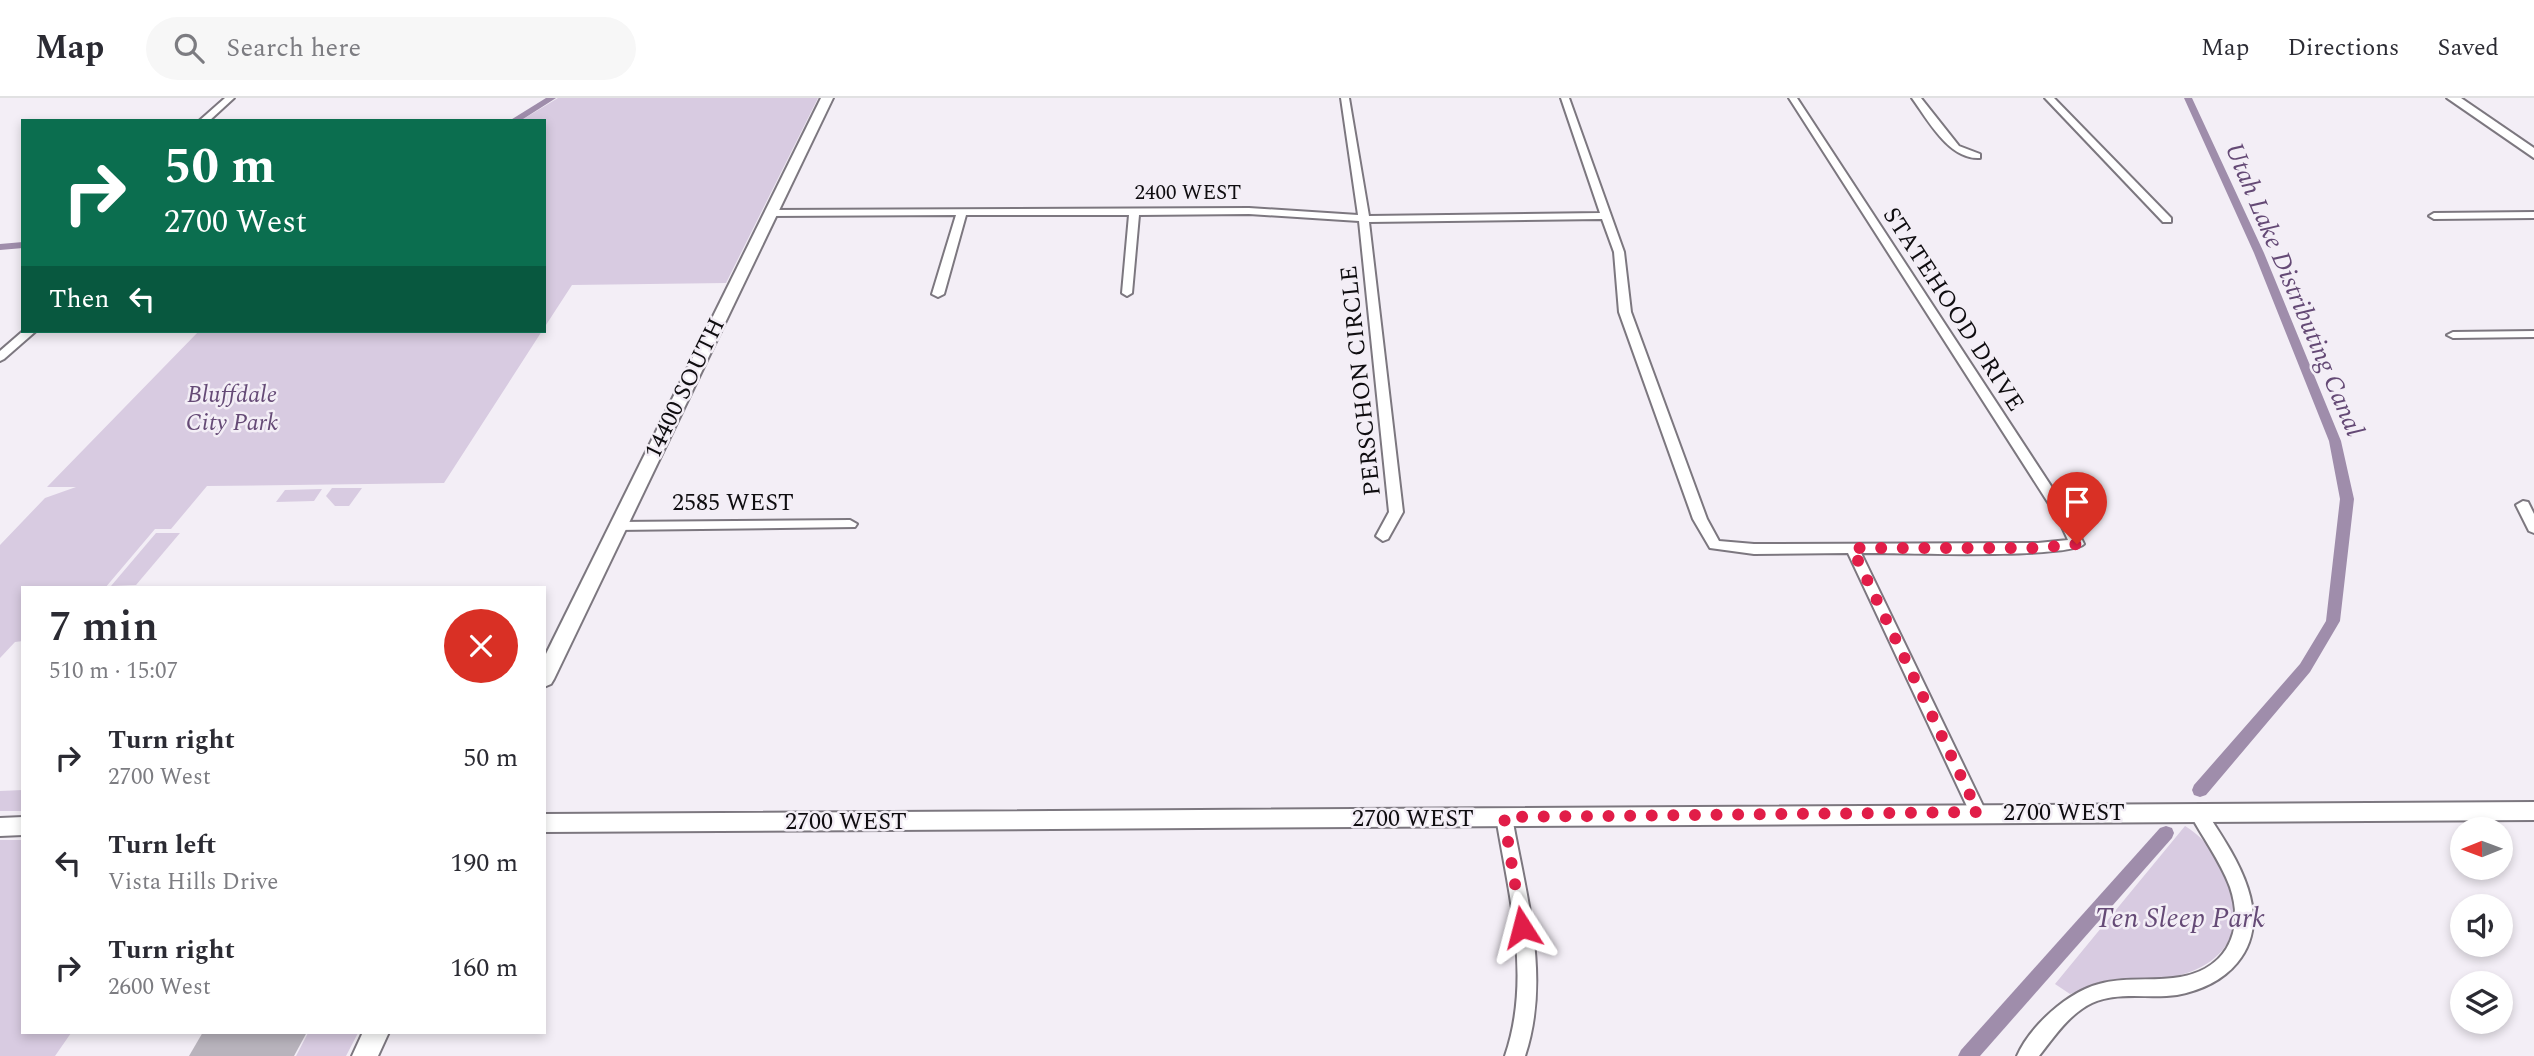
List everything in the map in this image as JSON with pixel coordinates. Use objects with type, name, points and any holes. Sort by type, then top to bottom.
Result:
[{"type":"main road","name":"14400 SOUTH","points":[[546,675],[771,214]]},
{"type":"street","points":[[205,119],[230,98]]},
{"type":"street","name":"14400 SOUTH","points":[[771,214],[827,98]]},
{"type":"street","name":"PERSCHON CIRCLE","points":[[1345,98],[1363,219],[1396,512],[1383,536]]},
{"type":"street","points":[[1565,98],[1619,253],[1625,312],[1700,519],[1715,545],[1754,549],[1852,548],[1978,812]]},
{"type":"street","name":"STATEHOOD DRIVE","points":[[1793,98],[2071,527],[2077,544],[2038,548],[1852,548]]},
{"type":"street","points":[[1916,98],[1956,148],[1977,156]]},
{"type":"street","points":[[2049,98],[2167,220]]},
{"type":"street","points":[[2454,98],[2534,154]]},
{"type":"street","points":[[938,294],[962,211]]},
{"type":"street","points":[[1127,293],[1134,211]]},
{"type":"street","name":"2400 WEST","points":[[771,214],[1249,211],[1305,218],[1363,219],[1605,216]]},
{"type":"street","points":[[2434,216],[2534,215]]},
{"type":"street","points":[[0,357],[28,333]]},
{"type":"street","points":[[2453,335],[2534,334]]},
{"type":"street","points":[[2523,505],[2534,528]]},
{"type":"street","name":"2585 WEST","points":[[617,526],[850,524]]},
{"type":"street","name":"2700 WEST","points":[[546,823],[1978,812],[2534,811]]},
{"type":"street","points":[[2028,1056],[2077,1002],[2094,993],[2118,988],[2171,987],[2195,982],[2215,972],[2231,959],[2241,942],[2243,902],[2228,862],[2197,812]]},
{"type":"street","points":[[1504,817],[1528,979],[1526,1025],[1515,1056]]},
{"type":"street","points":[[0,827],[21,826]]},
{"type":"street","points":[[365,1056],[375,1034]]},
{"type":"green space","points":[[558,98],[818,98],[726,283],[572,285],[546,325],[546,119],[523,119]]},
{"type":"green space","name":"Bluffdale City Park","points":[[197,333],[541,333],[444,483],[207,486],[171,529],[155,529],[107,586],[21,586],[21,641],[15,642],[0,658],[0,545],[45,498],[76,487],[47,487]]},
{"type":"green space","points":[[332,488],[362,488],[349,506],[335,506],[326,496]]},
{"type":"green space","points":[[322,489],[314,501],[276,502],[285,490]]},
{"type":"green space","points":[[156,533],[180,533],[136,585],[111,586]]},
{"type":"green space","points":[[21,790],[21,811],[0,811],[0,791]]},
{"type":"green space","name":"Ten Sleep Park","points":[[2185,826],[2208,846],[2230,890],[2235,908],[2234,924],[2230,938],[2222,950],[2211,961],[2182,975],[2116,979],[2070,994],[2055,984]]},
{"type":"green space","points":[[0,840],[21,840],[21,1034],[70,1034],[55,1056],[0,1056]]},
{"type":"green space","points":[[307,1034],[357,1034],[346,1056],[296,1056]]},
{"type":"building","points":[[202,1034],[306,1034],[294,1056],[189,1056]]},
{"type":"waterway","points":[[516,119],[552,98]]},
{"type":"waterway","name":"Utah Lake Distributing Canal","points":[[2188,98],[2259,253],[2335,441],[2347,499],[2333,621],[2305,668],[2200,790]]},
{"type":"waterway","points":[[0,247],[21,245]]},
{"type":"waterway","name":"Utah Lake Distributing Canal","points":[[1968,1056],[2166,833]]},
{"type":"route","points":[[1522,927],[1504,817],[1978,812],[1852,548],[2038,548],[2077,544]]}]
